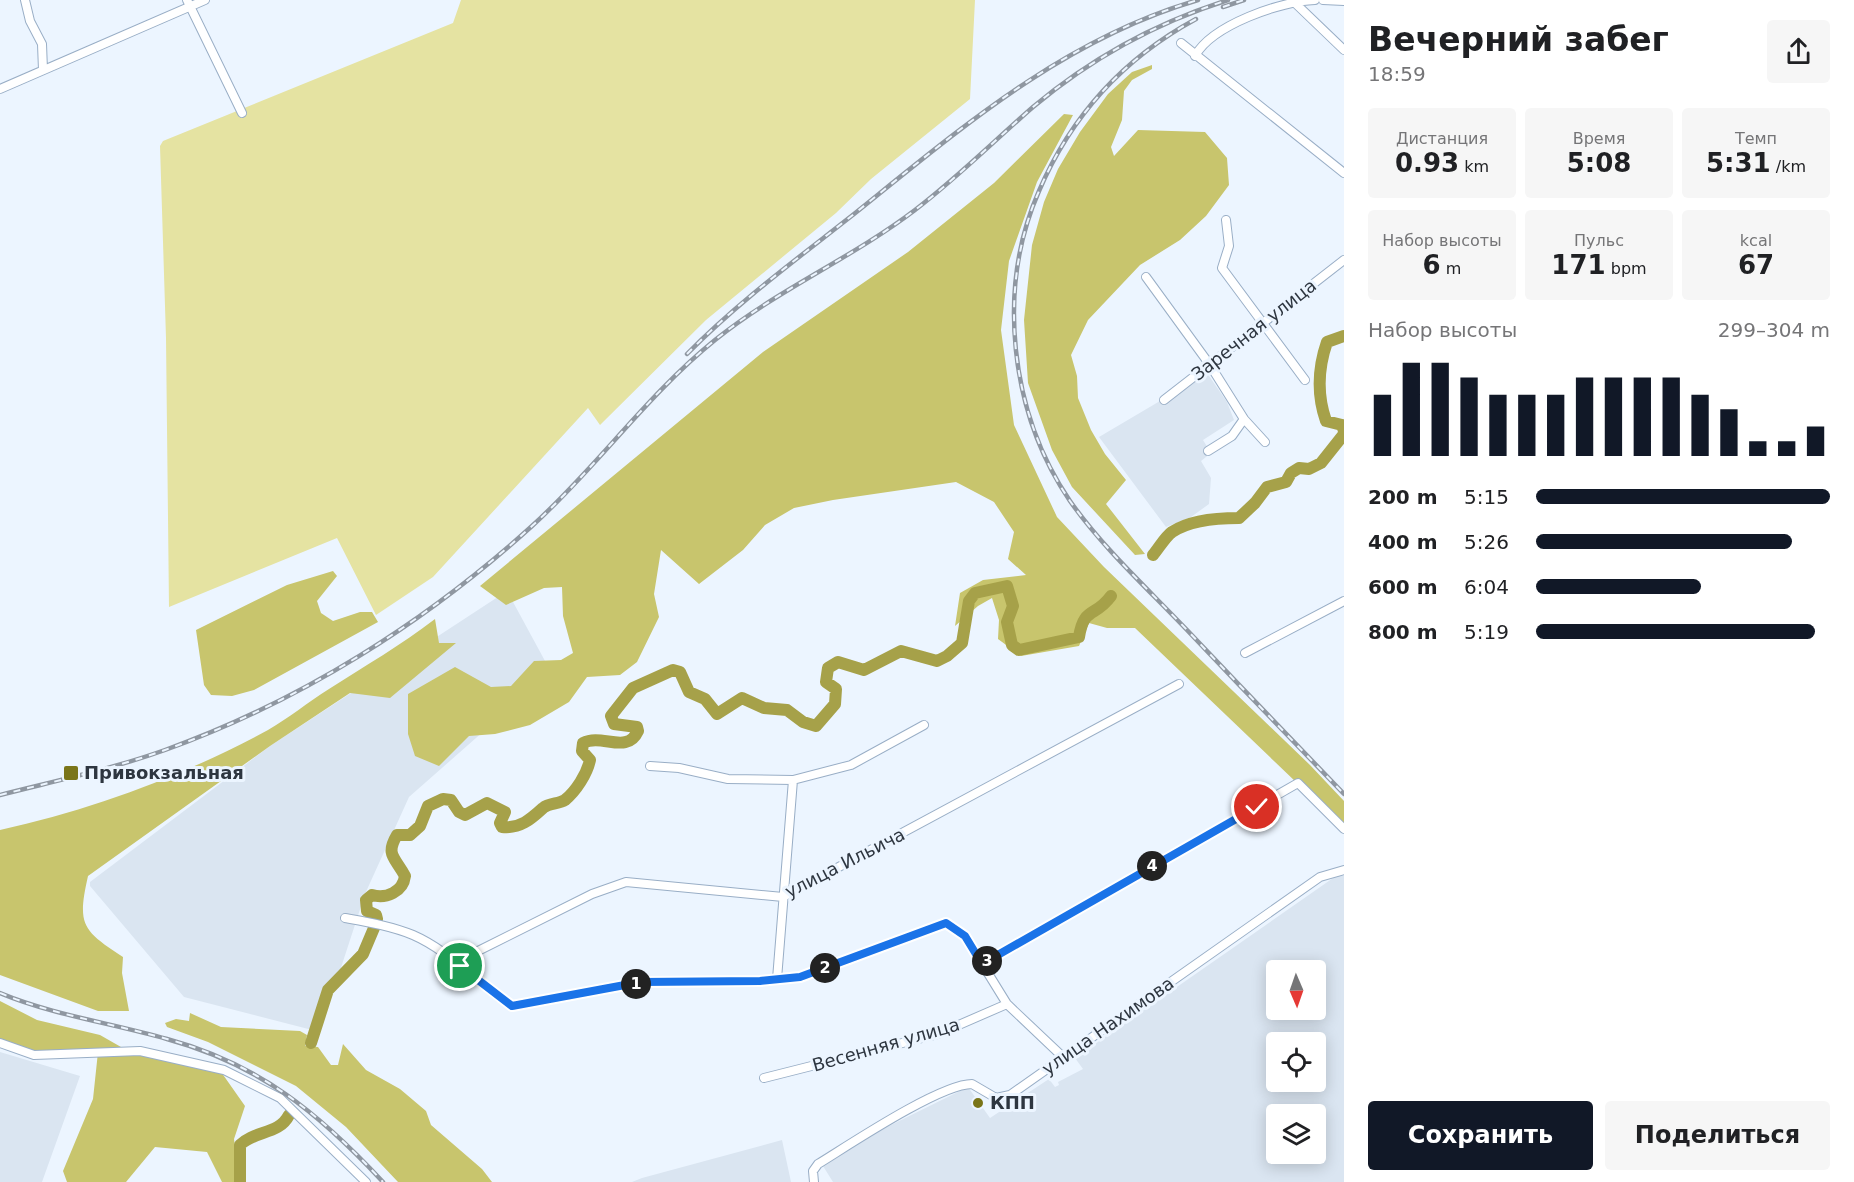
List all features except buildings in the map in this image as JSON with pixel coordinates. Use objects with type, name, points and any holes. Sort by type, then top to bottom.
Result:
[{"type":"street","points":[[26,0],[30,21],[42,45],[43,70]]},
{"type":"street","points":[[0,88],[188,3],[205,0]]},
{"type":"street","points":[[1195,56],[1201,45],[1216,34],[1257,15],[1294,2],[1316,0]]},
{"type":"street","points":[[1323,0],[1344,1]]},
{"type":"street","points":[[1294,2],[1344,50]]},
{"type":"street","points":[[188,3],[242,113]]},
{"type":"street","points":[[1180,43],[1344,173]]},
{"type":"street","points":[[1226,220],[1228,246],[1222,268],[1305,380]]},
{"type":"street","name":"Заречная улица","points":[[1164,400],[1344,260]]},
{"type":"street","points":[[1146,277],[1210,365],[1244,419],[1265,442]]},
{"type":"street","points":[[1208,451],[1232,436],[1244,419]]},
{"type":"street","points":[[1245,653],[1344,601]]},
{"type":"street","name":"улица Ильича","points":[[460,966],[476,952],[591,894],[626,882],[783,897],[1179,684]]},
{"type":"street","points":[[650,766],[679,768],[728,779],[793,780],[851,765],[924,726]]},
{"type":"street","points":[[777,979],[793,780]]},
{"type":"street","points":[[982,964],[1298,783],[1344,829]]},
{"type":"street","name":"улица Нахимова","points":[[814,1182],[813,1171],[818,1164],[930,1099],[968,1084],[996,1098],[1005,1097],[1311,884],[1336,870],[1344,870]]},
{"type":"street","points":[[345,918],[384,926],[413,936],[460,966],[512,1006],[641,982],[800,977],[946,923],[965,936],[1007,1005],[1064,1058]]},
{"type":"street","name":"Весенняя улица","points":[[764,1078],[938,1034],[1007,1005]]},
{"type":"street","points":[[0,1043],[34,1055],[140,1050],[224,1070],[280,1098],[366,1182]]},
{"type":"shaded area","points":[[461,0],[975,0],[970,99],[871,179],[836,213],[706,320],[600,425],[588,408],[433,577],[376,615],[337,538],[169,607],[166,338],[160,146],[163,141],[453,23]]},
{"type":"shaded area","points":[[1152,65],[1152,69],[1132,80],[1124,91],[1122,120],[1111,147],[1114,156],[1138,130],[1205,132],[1227,158],[1229,185],[1206,216],[1180,240],[1140,265],[1088,320],[1071,355],[1077,376],[1078,398],[1091,430],[1105,454],[1126,480],[1106,504],[1145,554],[1135,555],[1072,487],[1052,450],[1028,383],[1024,320],[1032,245],[1044,202],[1058,169],[1080,132],[1108,94],[1132,72]]},
{"type":"shaded area","points":[[1064,114],[1073,115],[1037,182],[1009,261],[1001,330],[1014,425],[1057,517],[1104,567],[1310,765],[1344,801],[1344,828],[1135,628],[1107,628],[1089,623],[1079,646],[1021,656],[998,639],[999,620],[992,598],[978,606],[955,626],[960,593],[983,580],[1026,575],[1008,559],[1014,532],[994,502],[956,482],[794,508],[765,525],[743,550],[699,584],[661,550],[654,594],[659,617],[637,662],[620,675],[587,677],[569,702],[530,725],[495,734],[469,736],[439,766],[415,756],[408,734],[408,694],[455,667],[491,687],[511,686],[534,661],[561,660],[573,653],[563,616],[562,587],[544,588],[506,605],[480,586],[763,352],[908,252],[994,183]]},
{"type":"shaded area","points":[[1207,373],[1227,402],[1234,420],[1203,440],[1211,453],[1201,461],[1211,478],[1209,504],[1191,517],[1166,527],[1099,437],[1160,401],[1164,405]]},
{"type":"shaded area","points":[[333,571],[337,576],[317,601],[321,613],[333,621],[360,612],[372,612],[378,622],[254,690],[232,696],[211,695],[204,685],[196,630],[287,585]]},
{"type":"shaded area","points":[[507,591],[551,672],[409,797],[365,894],[320,1032],[184,997],[90,886],[90,882],[270,746]]},
{"type":"shaded area","points":[[435,619],[439,643],[456,643],[390,698],[350,693],[270,746],[88,876],[83,916],[91,932],[123,957],[122,973],[129,1011],[98,1011],[0,975],[0,830],[104,801],[171,776],[236,747],[276,725]]},
{"type":"shaded area","points":[[1336,876],[1344,876],[1344,1182],[833,1182],[823,1166],[887,1127],[968,1087],[990,1118],[1049,1079],[1055,1087],[1059,1085],[1058,1082],[1083,1069],[1075,1058]]},
{"type":"shaded area","points":[[0,1001],[37,1020],[100,1035],[128,1051],[219,1069],[245,1106],[234,1139],[240,1182],[222,1182],[207,1152],[155,1147],[126,1182],[67,1182],[63,1171],[93,1099],[98,1052],[34,1055],[0,1043]]},
{"type":"shaded area","points":[[190,1013],[221,1027],[300,1031],[307,1035],[305,1046],[318,1047],[331,1065],[338,1065],[343,1044],[366,1070],[400,1089],[426,1111],[431,1125],[482,1169],[492,1182],[398,1182],[346,1127],[296,1086],[208,1042],[167,1027],[165,1023],[176,1019],[189,1021]]},
{"type":"shaded area","points":[[0,1052],[80,1076],[42,1182],[0,1182]]},
{"type":"shaded area","points":[[782,1140],[791,1182],[632,1182],[642,1178]]},
{"type":"waterway","points":[[1344,336],[1327,342],[1320,382],[1321,401],[1326,421],[1342,425],[1344,431]]},
{"type":"waterway","points":[[1153,555],[1169,534],[1179,528],[1205,521],[1239,518],[1255,503],[1267,487],[1286,482],[1291,473],[1299,468],[1309,469],[1321,463],[1344,434]]},
{"type":"waterway","points":[[377,919],[376,915],[367,911],[366,900],[372,895],[383,896],[393,893],[404,882],[405,876],[393,856],[393,842],[397,835],[410,835],[420,826],[428,806],[443,799],[451,800],[459,812],[465,815],[487,803],[505,812],[500,823],[502,827],[508,827],[525,822],[545,806],[565,800],[584,776],[590,760],[582,751],[583,743],[598,740],[621,743],[633,738],[638,731],[637,727],[614,724],[611,716],[633,688],[673,670],[680,672],[689,692],[705,699],[717,714],[742,698],[764,708],[787,710],[803,722],[816,726],[835,704],[836,689],[826,682],[828,668],[838,662],[864,670],[901,651],[937,661],[947,656],[962,643],[969,601],[975,593],[1007,586],[1013,606],[1007,622],[1012,645],[1019,650],[1079,637],[1087,616],[1111,596]]},
{"type":"waterway","points":[[311,1043],[328,990],[363,954],[374,928]]},
{"type":"waterway","points":[[240,1182],[240,1145],[246,1140],[279,1126],[289,1115]]},
{"type":"railway","points":[[687,354],[768,281],[934,150],[1016,89],[1058,62],[1103,38],[1149,17],[1198,0]]},
{"type":"railway","points":[[0,795],[104,769],[165,750],[265,708],[360,656],[449,595],[532,526],[578,480],[644,407],[690,361],[715,340],[764,305],[866,244],[915,210],[1033,107],[1078,73],[1151,31],[1228,0]]},
{"type":"railway","points":[[1223,7],[1244,0]]},
{"type":"railway","points":[[1196,19],[1146,52],[1103,91],[1067,138],[1039,191],[1026,229],[1017,268],[1014,309],[1016,350],[1022,390],[1034,429],[1050,466],[1070,501],[1083,518],[1126,567],[1344,794]]},
{"type":"railway","points":[[0,993],[61,1013],[167,1039],[231,1062],[286,1094],[311,1113],[383,1182]]},
{"type":"place","name":"Привокзальная","points":[[71,773]]},
{"type":"place","name":"КПП","points":[[978,1103]]},
{"type":"route","points":[[460,966],[489,991],[512,1006],[641,982],[760,981],[800,977],[946,923],[965,936],[982,964],[1061,916],[1257,807]]}]
